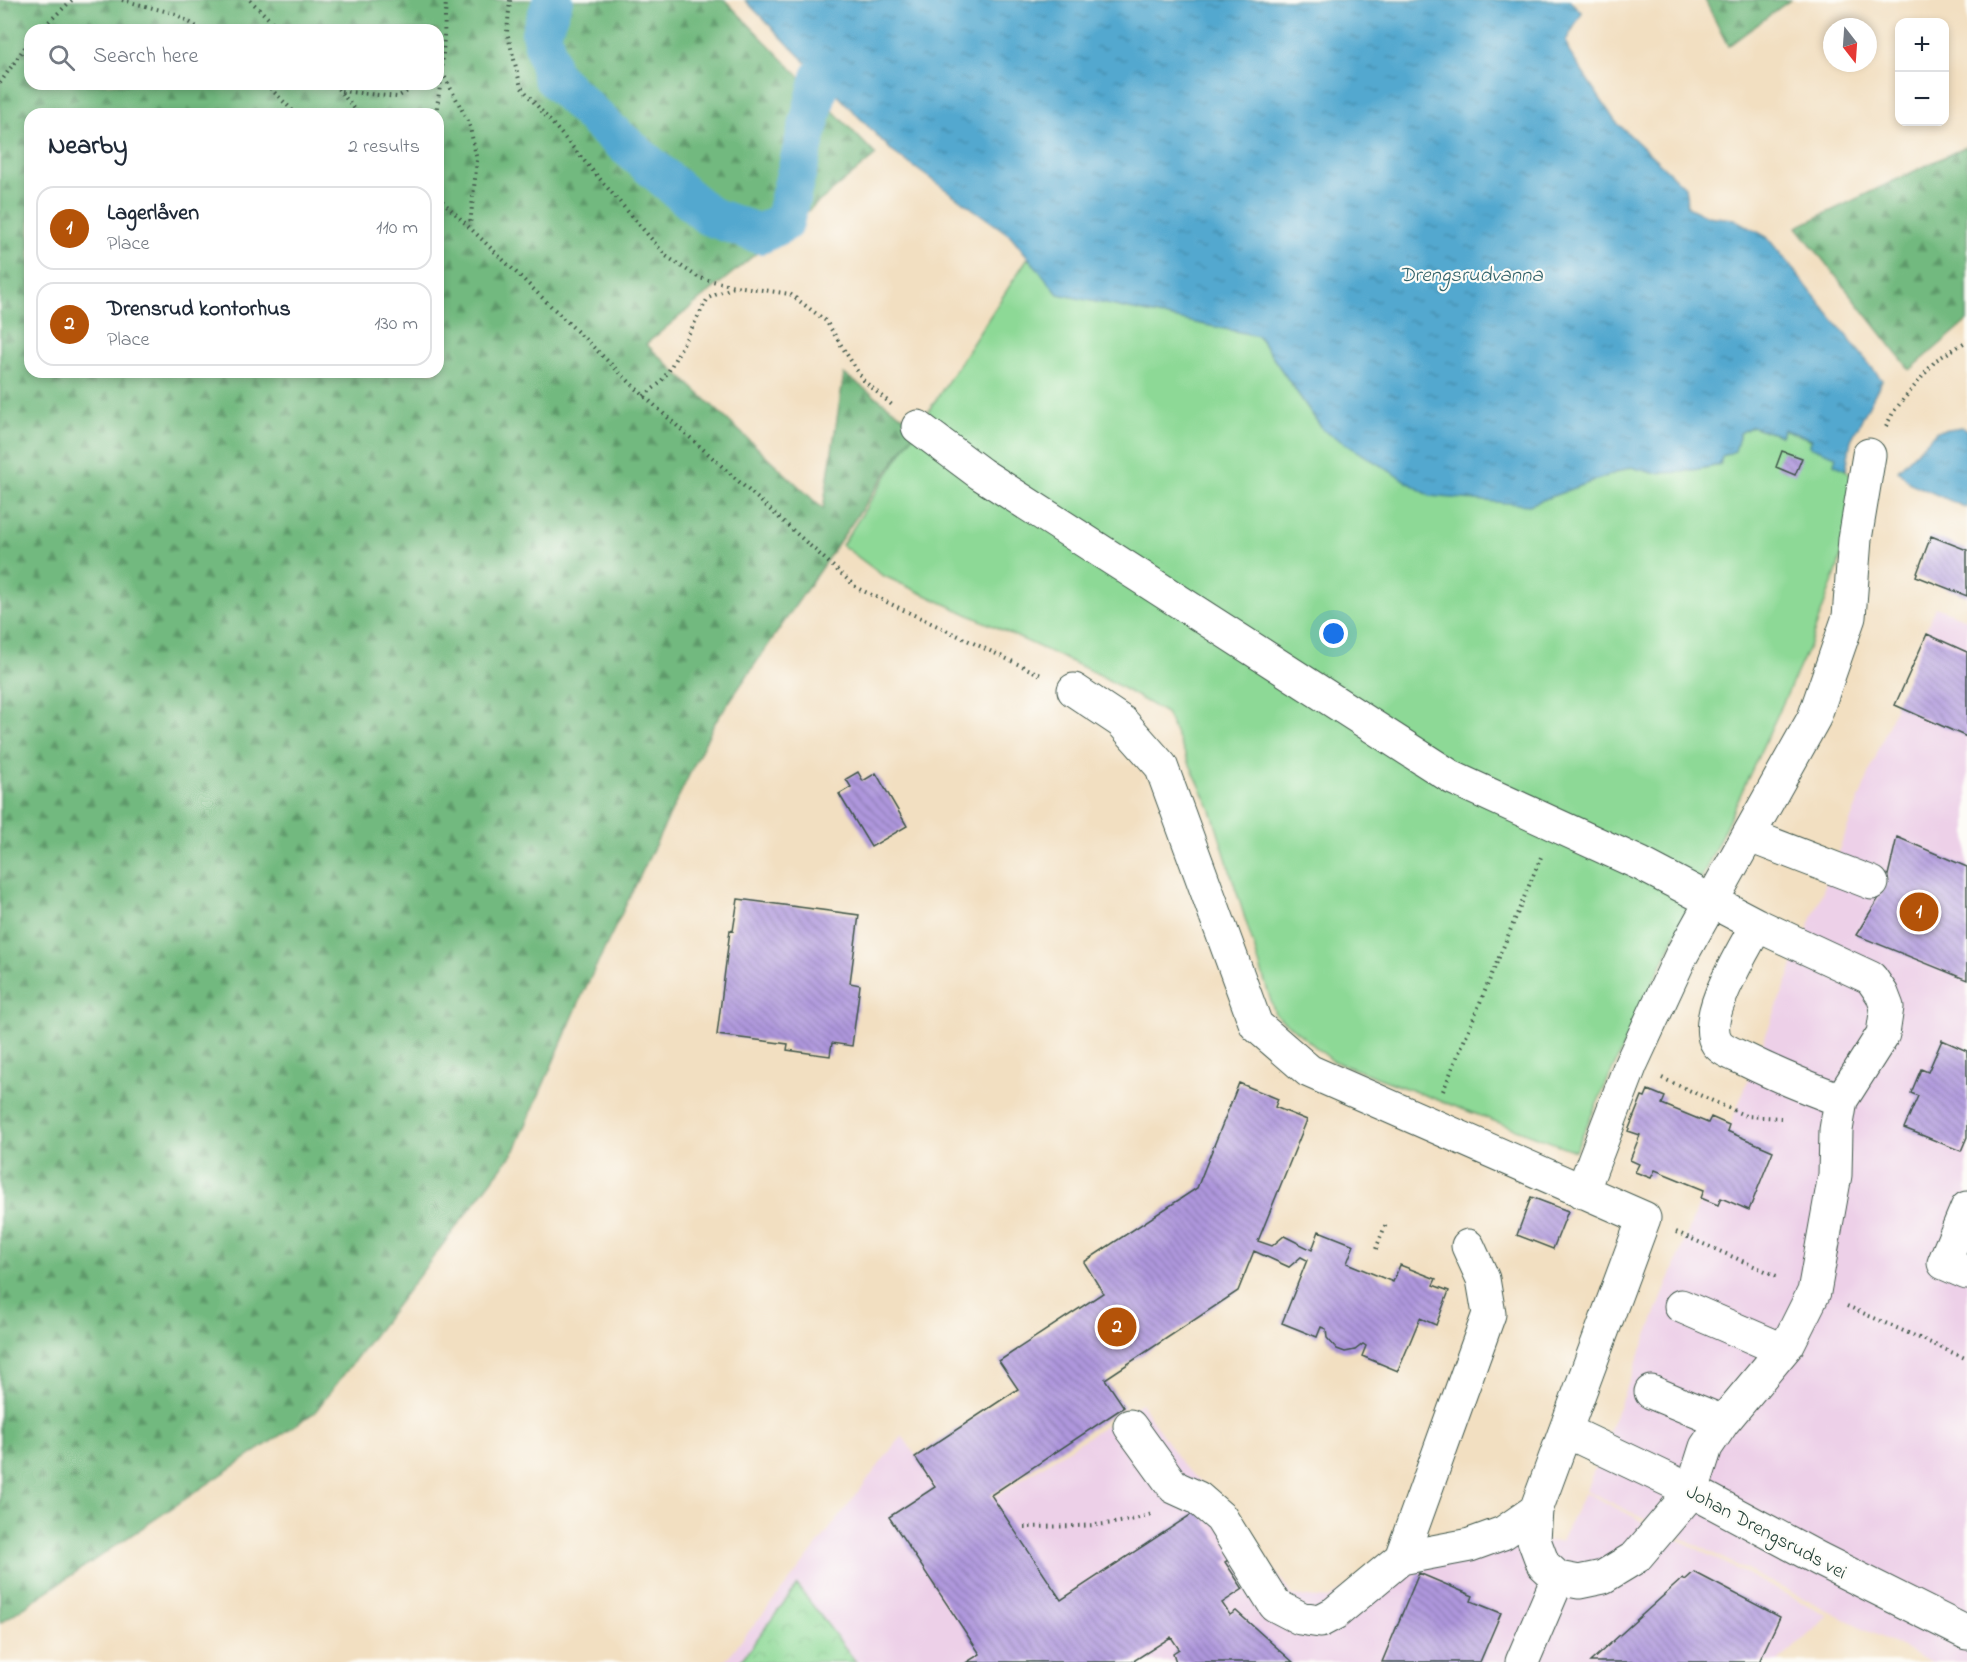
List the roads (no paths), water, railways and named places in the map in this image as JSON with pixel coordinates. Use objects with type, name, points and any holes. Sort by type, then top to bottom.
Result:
[{"type":"street","points":[[918,428],[981,474],[1453,778],[1641,864],[1757,925],[1871,978],[1882,994],[1887,1007],[1883,1034],[1839,1115],[1835,1175],[1814,1292],[1788,1344],[1723,1422],[1706,1447],[1692,1491],[1636,1557],[1604,1577],[1579,1582],[1558,1578],[1543,1564],[1534,1539],[1536,1510],[1644,1218],[1309,1071],[1256,1025],[1161,766],[1122,722],[1074,690]]},
{"type":"street","points":[[1582,1192],[1631,1064],[1682,956],[1814,718],[1849,617],[1855,539],[1869,455]]},
{"type":"street","points":[[1750,836],[1872,883]]},
{"type":"street","points":[[1757,925],[1722,991],[1714,1026],[1716,1042],[1726,1051],[1788,1081],[1839,1115]]},
{"type":"street","points":[[1967,1208],[1944,1263],[1967,1273]]},
{"type":"street","points":[[1401,1558],[1489,1314],[1483,1279],[1468,1246]]},
{"type":"street","points":[[1681,1306],[1782,1350]]},
{"type":"street","points":[[1651,1392],[1723,1422]]},
{"type":"street","points":[[1130,1426],[1174,1487],[1198,1498],[1221,1518],[1275,1605],[1300,1618],[1320,1621],[1335,1613],[1401,1558],[1470,1545],[1503,1533],[1536,1510]]},
{"type":"street","name":"Johan Drengsruds vei","points":[[1566,1431],[1692,1491],[1819,1559],[1967,1633]]},
{"type":"street","points":[[1522,1662],[1558,1578]]},
{"type":"water","name":"Drengsrudvanna","points":[[745,0],[1569,0],[1582,13],[1566,41],[1569,52],[1615,121],[1685,187],[1688,207],[1706,216],[1734,219],[1767,237],[1882,380],[1851,440],[1846,470],[1834,464],[1836,456],[1809,446],[1812,439],[1783,429],[1781,436],[1752,426],[1740,433],[1735,451],[1722,456],[1720,465],[1682,472],[1653,473],[1631,467],[1529,505],[1430,496],[1323,430],[1258,336],[1058,294],[1011,236],[893,152]]},
{"type":"water","points":[[1961,427],[1967,430],[1967,508],[1910,483],[1898,470],[1937,431]]},
{"type":"waterway","points":[[553,0],[541,33],[552,76],[607,129],[709,216],[760,234],[784,222],[821,77]]},
{"type":"place","name":"Lagerlåven","points":[[1919,912]]},
{"type":"place","name":"Drensrud kontorhus","points":[[1117,1327]]}]
